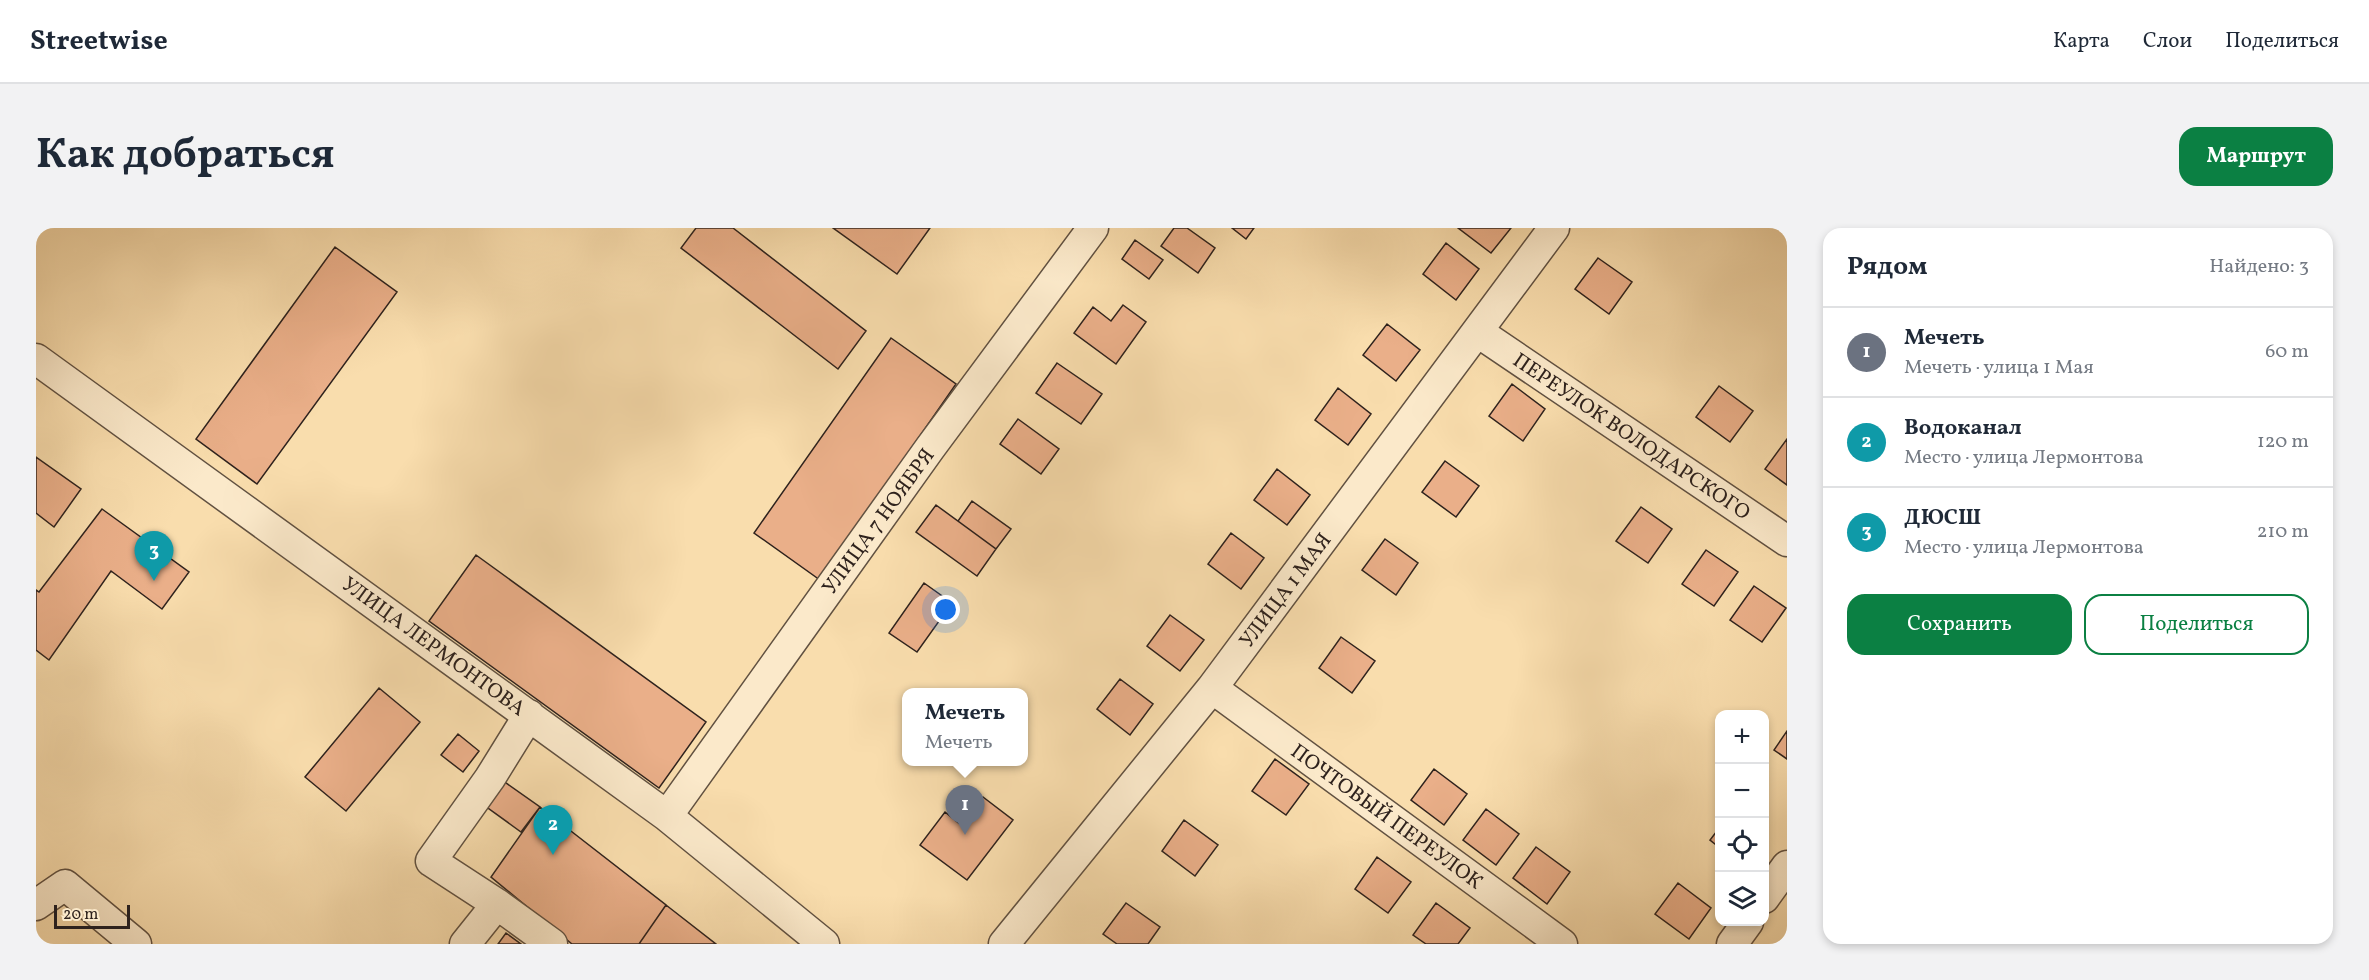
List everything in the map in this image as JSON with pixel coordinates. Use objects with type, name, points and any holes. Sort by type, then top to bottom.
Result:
[{"type":"street","name":"УЛИЦА 7 НОЯБРЯ","points":[[666,816],[930,448],[1093,228]]},
{"type":"street","name":"УЛИЦА 1 МАЯ","points":[[1004,944],[1212,688],[1554,228]]},
{"type":"street","name":"ПЕРЕУЛОК ВОЛОДАРСКОГО","points":[[1478,332],[1787,541]]},
{"type":"street","name":"УЛИЦА ЛЕРМОНТОВА","points":[[36,359],[666,816],[824,944]]},
{"type":"street","name":"ПОЧТОВЫЙ ПЕРЕУЛОК","points":[[1212,688],[1562,944]]},
{"type":"street","points":[[529,715],[490,778],[431,861],[497,904],[552,944]]},
{"type":"street","points":[[1769,891],[1787,866]]},
{"type":"street","points":[[36,905],[65,885],[136,944]]},
{"type":"street","points":[[465,944],[497,904]]},
{"type":"street","points":[[1731,944],[1744,926]]},
{"type":"building","points":[[696,228],[733,228],[866,331],[838,369],[681,248]]},
{"type":"building","points":[[833,228],[930,228],[897,274]]},
{"type":"building","points":[[1174,228],[1187,228],[1215,248],[1198,273],[1161,246]]},
{"type":"building","points":[[1232,228],[1254,228],[1246,239]]},
{"type":"building","points":[[1458,228],[1511,228],[1491,253]]},
{"type":"building","points":[[1135,240],[1163,260],[1149,279],[1122,259]]},
{"type":"building","points":[[1446,243],[1479,269],[1456,300],[1423,274]]},
{"type":"building","points":[[335,247],[397,292],[257,484],[196,439]]},
{"type":"building","points":[[1598,258],[1632,282],[1609,314],[1575,289]]},
{"type":"building","points":[[1123,305],[1146,322],[1116,364],[1074,333],[1093,307],[1111,321]]},
{"type":"building","points":[[1387,324],[1420,350],[1396,381],[1363,355]]},
{"type":"building","points":[[891,338],[956,384],[820,580],[754,533]]},
{"type":"building","points":[[1057,363],[1102,394],[1081,424],[1036,393]]},
{"type":"building","points":[[1512,384],[1545,409],[1523,441],[1489,416]]},
{"type":"building","points":[[1719,386],[1753,411],[1730,442],[1696,417]]},
{"type":"building","points":[[1338,388],[1371,414],[1348,445],[1315,420]]},
{"type":"building","points":[[1018,419],[1059,449],[1041,474],[1000,444]]},
{"type":"building","points":[[1787,439],[1787,485],[1765,469]]},
{"type":"building","points":[[36,457],[81,489],[54,527],[36,513]]},
{"type":"building","points":[[1445,461],[1479,486],[1456,517],[1422,492]]},
{"type":"building","points":[[1277,469],[1310,495],[1287,525],[1254,500]]},
{"type":"building","points":[[972,501],[1011,529],[996,549],[958,521]]},
{"type":"building","points":[[936,505],[996,549],[977,576],[916,532]]},
{"type":"building","points":[[1641,507],[1672,529],[1648,563],[1616,541]]},
{"type":"building","points":[[102,509],[189,572],[162,609],[111,571],[49,660],[36,650],[36,590],[39,592]]},
{"type":"building","points":[[1231,533],[1264,558],[1241,589],[1208,564]]},
{"type":"building","points":[[1385,539],[1418,563],[1396,595],[1362,570]]},
{"type":"building","points":[[1706,550],[1738,572],[1714,606],[1682,584]]},
{"type":"building","points":[[476,555],[706,722],[659,788],[429,621]]},
{"type":"building","points":[[924,583],[952,603],[917,652],[889,633]]},
{"type":"building","points":[[1754,586],[1786,608],[1762,642],[1730,620]]},
{"type":"building","points":[[1170,615],[1204,640],[1180,671],[1147,646]]},
{"type":"building","points":[[1341,637],[1375,661],[1352,693],[1319,668]]},
{"type":"building","points":[[1120,679],[1153,704],[1130,735],[1097,709]]},
{"type":"building","points":[[379,688],[420,722],[346,811],[305,777]]},
{"type":"building","points":[[1787,731],[1787,759],[1774,750]]},
{"type":"building","points":[[458,734],[479,751],[463,772],[441,755]]},
{"type":"building","points":[[1275,759],[1309,784],[1286,815],[1252,791]]},
{"type":"building","points":[[1434,769],[1467,794],[1444,825],[1411,800]]},
{"type":"building","points":[[499,778],[540,807],[521,832],[481,803]]},
{"type":"building","points":[[983,797],[1013,820],[967,880],[920,845],[945,812],[961,825]]},
{"type":"building","points":[[540,807],[666,905],[639,944],[572,944],[491,877]]},
{"type":"building","points":[[1486,809],[1519,834],[1496,865],[1463,840]]},
{"type":"building","points":[[1184,820],[1218,845],[1195,876],[1162,851]]},
{"type":"building","points":[[1715,834],[1715,844],[1710,840]]},
{"type":"building","points":[[1536,847],[1570,872],[1547,904],[1513,878]]},
{"type":"building","points":[[1377,857],[1411,882],[1388,913],[1355,889]]},
{"type":"building","points":[[1678,883],[1711,908],[1689,939],[1655,914]]},
{"type":"building","points":[[1126,903],[1160,927],[1148,944],[1117,944],[1103,934]]},
{"type":"building","points":[[1436,903],[1470,928],[1458,944],[1426,944],[1413,935]]},
{"type":"building","points":[[666,905],[716,944],[639,944]]},
{"type":"building","points":[[506,933],[521,944],[498,944]]},
{"type":"place","name":"ДЮСШ","points":[[154,581]]},
{"type":"place","name":"Мечеть","points":[[965,835]]},
{"type":"place","name":"Водоканал","points":[[553,855]]}]
